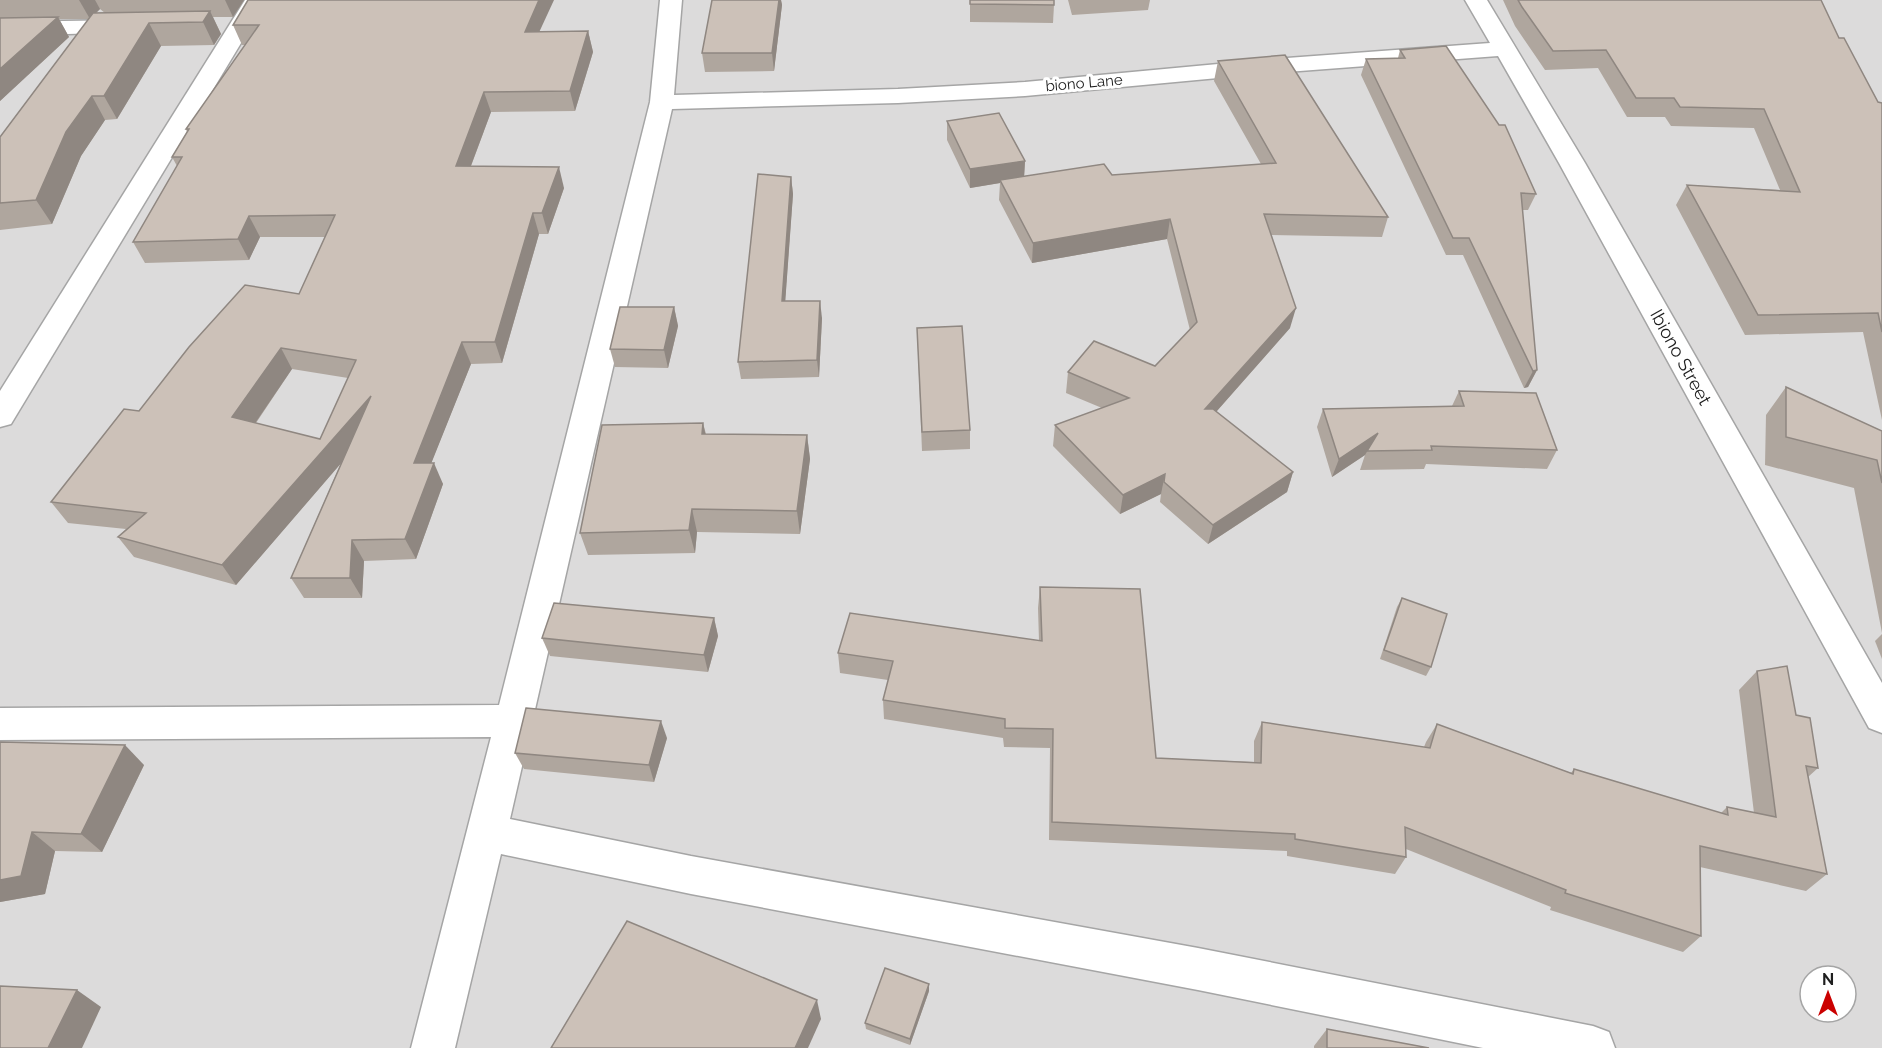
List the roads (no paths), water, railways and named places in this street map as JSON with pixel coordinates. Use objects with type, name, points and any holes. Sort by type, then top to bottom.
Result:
[{"type":"street","points":[[0,416],[230,25],[256,0]]},
{"type":"street","points":[[434,1048],[488,833],[512,721],[662,102],[671,0]]},
{"type":"street","name":"Ibiono Street","points":[[1476,0],[1584,183],[1882,717]]},
{"type":"street","points":[[0,28],[147,27]]},
{"type":"street","name":"biono Lane","points":[[662,102],[898,96],[1014,89],[1261,67],[1505,49]]},
{"type":"street","points":[[0,724],[512,721]]},
{"type":"street","points":[[488,833],[691,875],[1186,967],[1593,1048]]}]
